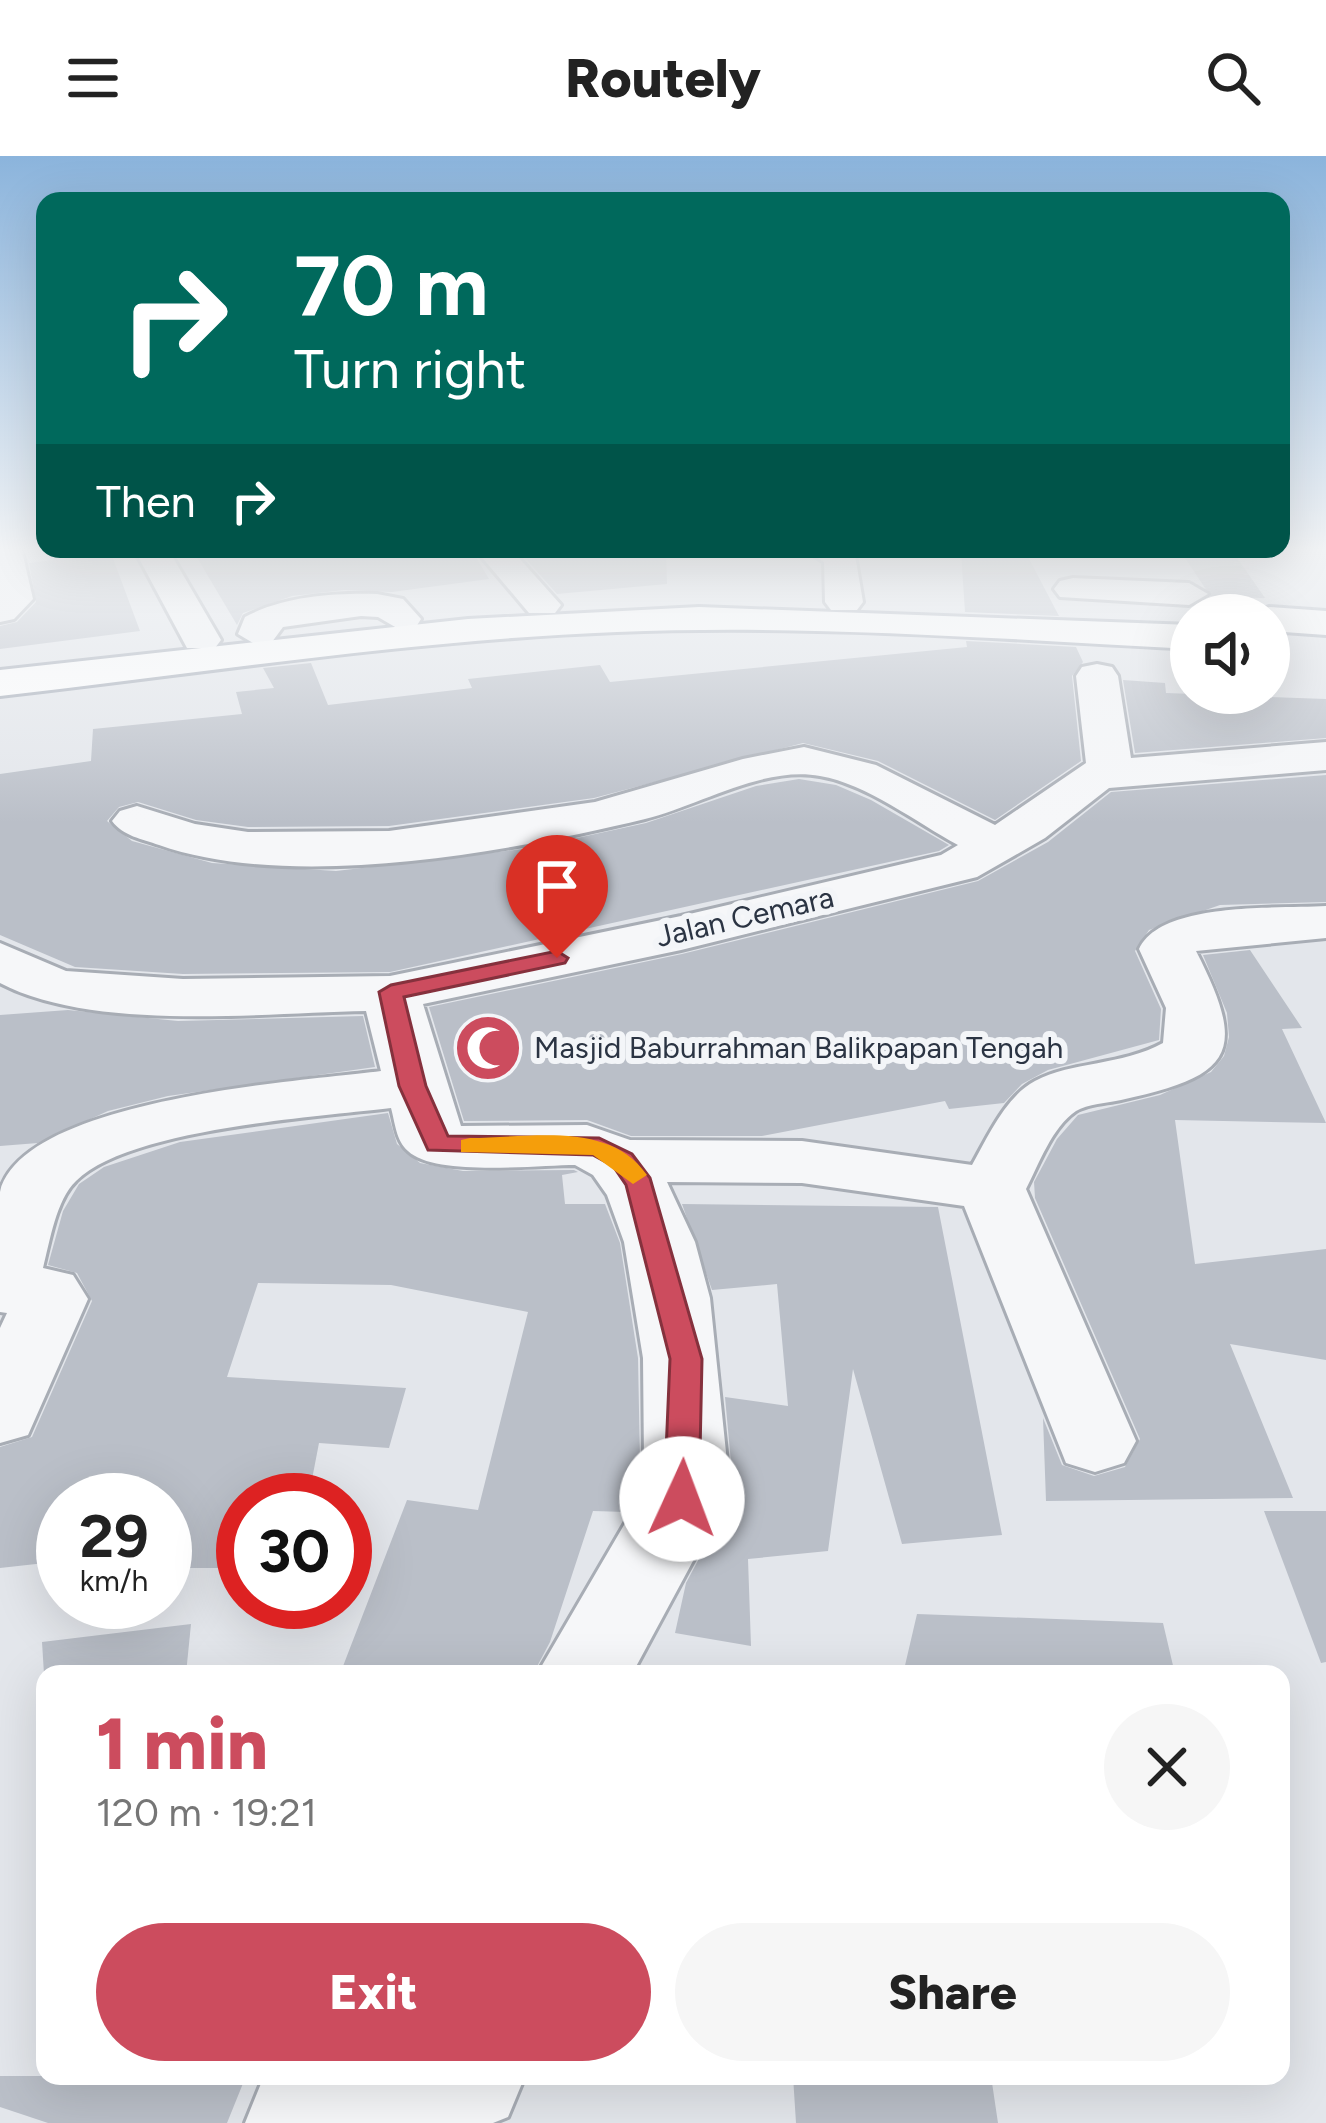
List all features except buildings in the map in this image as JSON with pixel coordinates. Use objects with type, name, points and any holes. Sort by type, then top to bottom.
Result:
[{"type":"main road","points":[[5,667],[212,639]]},
{"type":"main road","points":[[5,667],[362,639]]},
{"type":"main road","points":[[1290,642],[1326,644]]},
{"type":"street","points":[[1096,676],[1110,771]]},
{"type":"street","name":"Jalan Cemara","points":[[0,960],[54,988],[183,997],[391,992],[681,933],[959,866],[1096,775],[1110,771],[1326,756]]},
{"type":"street","points":[[136,821],[165,835],[268,850],[440,839],[593,818],[784,764],[827,762],[995,845]]},
{"type":"street","points":[[992,1189],[1025,1130],[1056,1095],[1154,1074],[1193,1052],[1196,1008],[1167,949],[1169,943],[1196,931],[1326,922]]},
{"type":"street","points":[[391,992],[412,1086],[438,1144],[587,1145],[622,1160],[825,1164],[992,1189]]},
{"type":"street","points":[[0,1414],[51,1299],[47,1293],[1,1287],[38,1186],[51,1165],[105,1136],[412,1086]]},
{"type":"street","points":[[589,1665],[682,1499],[686,1359],[640,1184],[622,1160]]},
{"type":"street","points":[[992,1189],[1095,1441]]},
{"type":"street","points":[[304,2123],[437,2085]]},
{"type":"street","points":[[472,2085],[485,2123]]},
{"type":"slow traffic","points":[[470,1146],[599,1147],[622,1160],[633,1175]]},
{"type":"place","name":"Masjid Baburrahman Balikpapan Tengah","points":[[488,1048]]},
{"type":"route","points":[[557,958],[391,992],[412,1086],[438,1144],[599,1147],[622,1160],[640,1184],[686,1359],[682,1499]]}]
